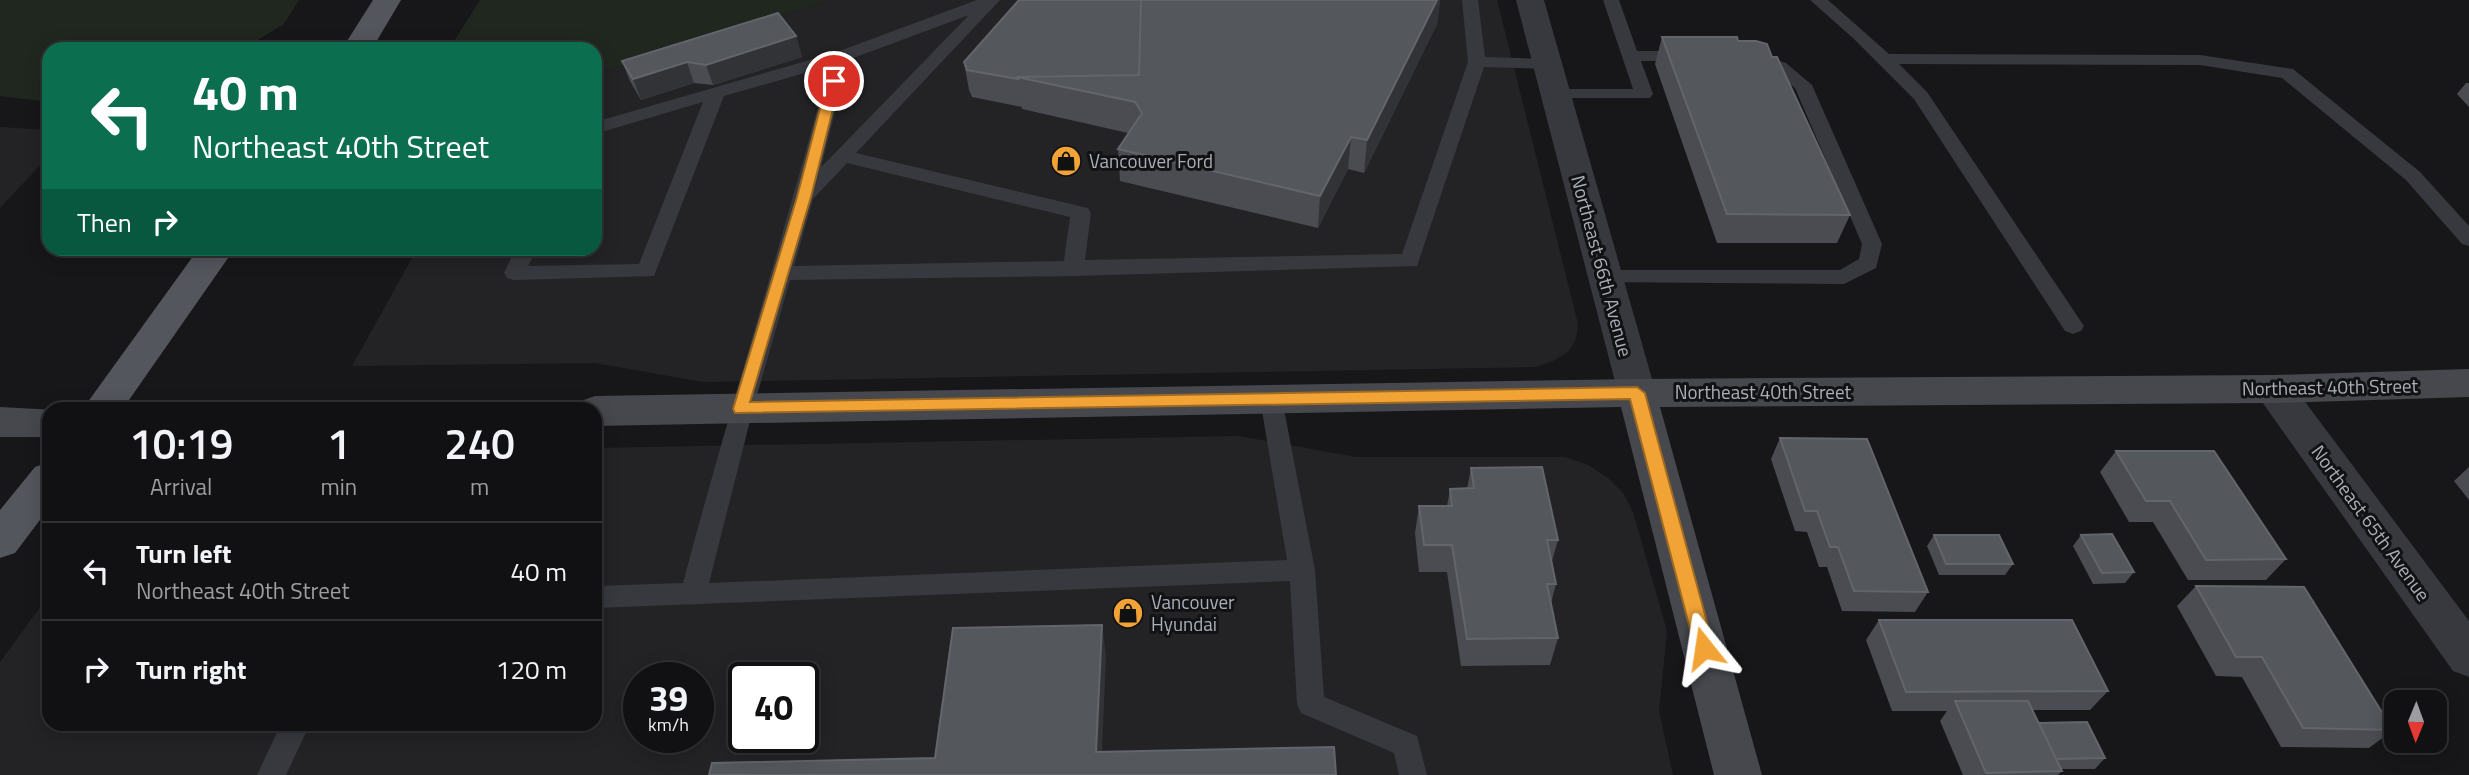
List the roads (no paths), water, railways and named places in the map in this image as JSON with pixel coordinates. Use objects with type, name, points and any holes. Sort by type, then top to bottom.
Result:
[{"type":"main road","points":[[362,42],[387,0]]},
{"type":"main road","points":[[107,402],[212,256]]},
{"type":"main road","points":[[0,541],[42,487]]},
{"type":"street","name":"Northeast 66th Avenue","points":[[1530,0],[1738,775]]},
{"type":"street","name":"Northeast 40th Street","points":[[602,411],[1637,393],[2274,389],[2469,383]]},
{"type":"street","name":"Northeast 65th Avenue","points":[[2274,389],[2469,657]]},
{"type":"street","points":[[0,422],[42,422]]},
{"type":"lane","points":[[602,126],[839,57],[992,0]]},
{"type":"lane","points":[[804,197],[992,0]]},
{"type":"lane","points":[[781,273],[1410,261],[1477,62],[1470,0]]},
{"type":"lane","points":[[1477,62],[1552,79],[1644,94],[1611,0]]},
{"type":"lane","points":[[1818,0],[1921,96],[2073,326]]},
{"type":"lane","points":[[1630,56],[1709,56]]},
{"type":"lane","points":[[1605,277],[1844,277],[1870,262],[1872,244],[1803,85],[1780,67],[1749,56],[1735,56]]},
{"type":"lane","points":[[692,594],[741,409],[804,197],[839,57]]},
{"type":"lane","points":[[1884,59],[2200,60],[2287,73],[2413,176],[2469,239]]},
{"type":"lane","points":[[523,256],[514,273],[647,271],[716,93]]},
{"type":"lane","points":[[843,156],[1081,213],[1073,269]]},
{"type":"lane","points":[[1271,399],[1302,570],[1311,705],[1407,745],[1413,775]]},
{"type":"lane","points":[[602,597],[1302,570]]},
{"type":"lane","points":[[271,775],[293,731]]},
{"type":"place","name":"Vancouver Ford","points":[[1066,161]]},
{"type":"place","name":"Vancouver Hyundai","points":[[1128,613]]}]
